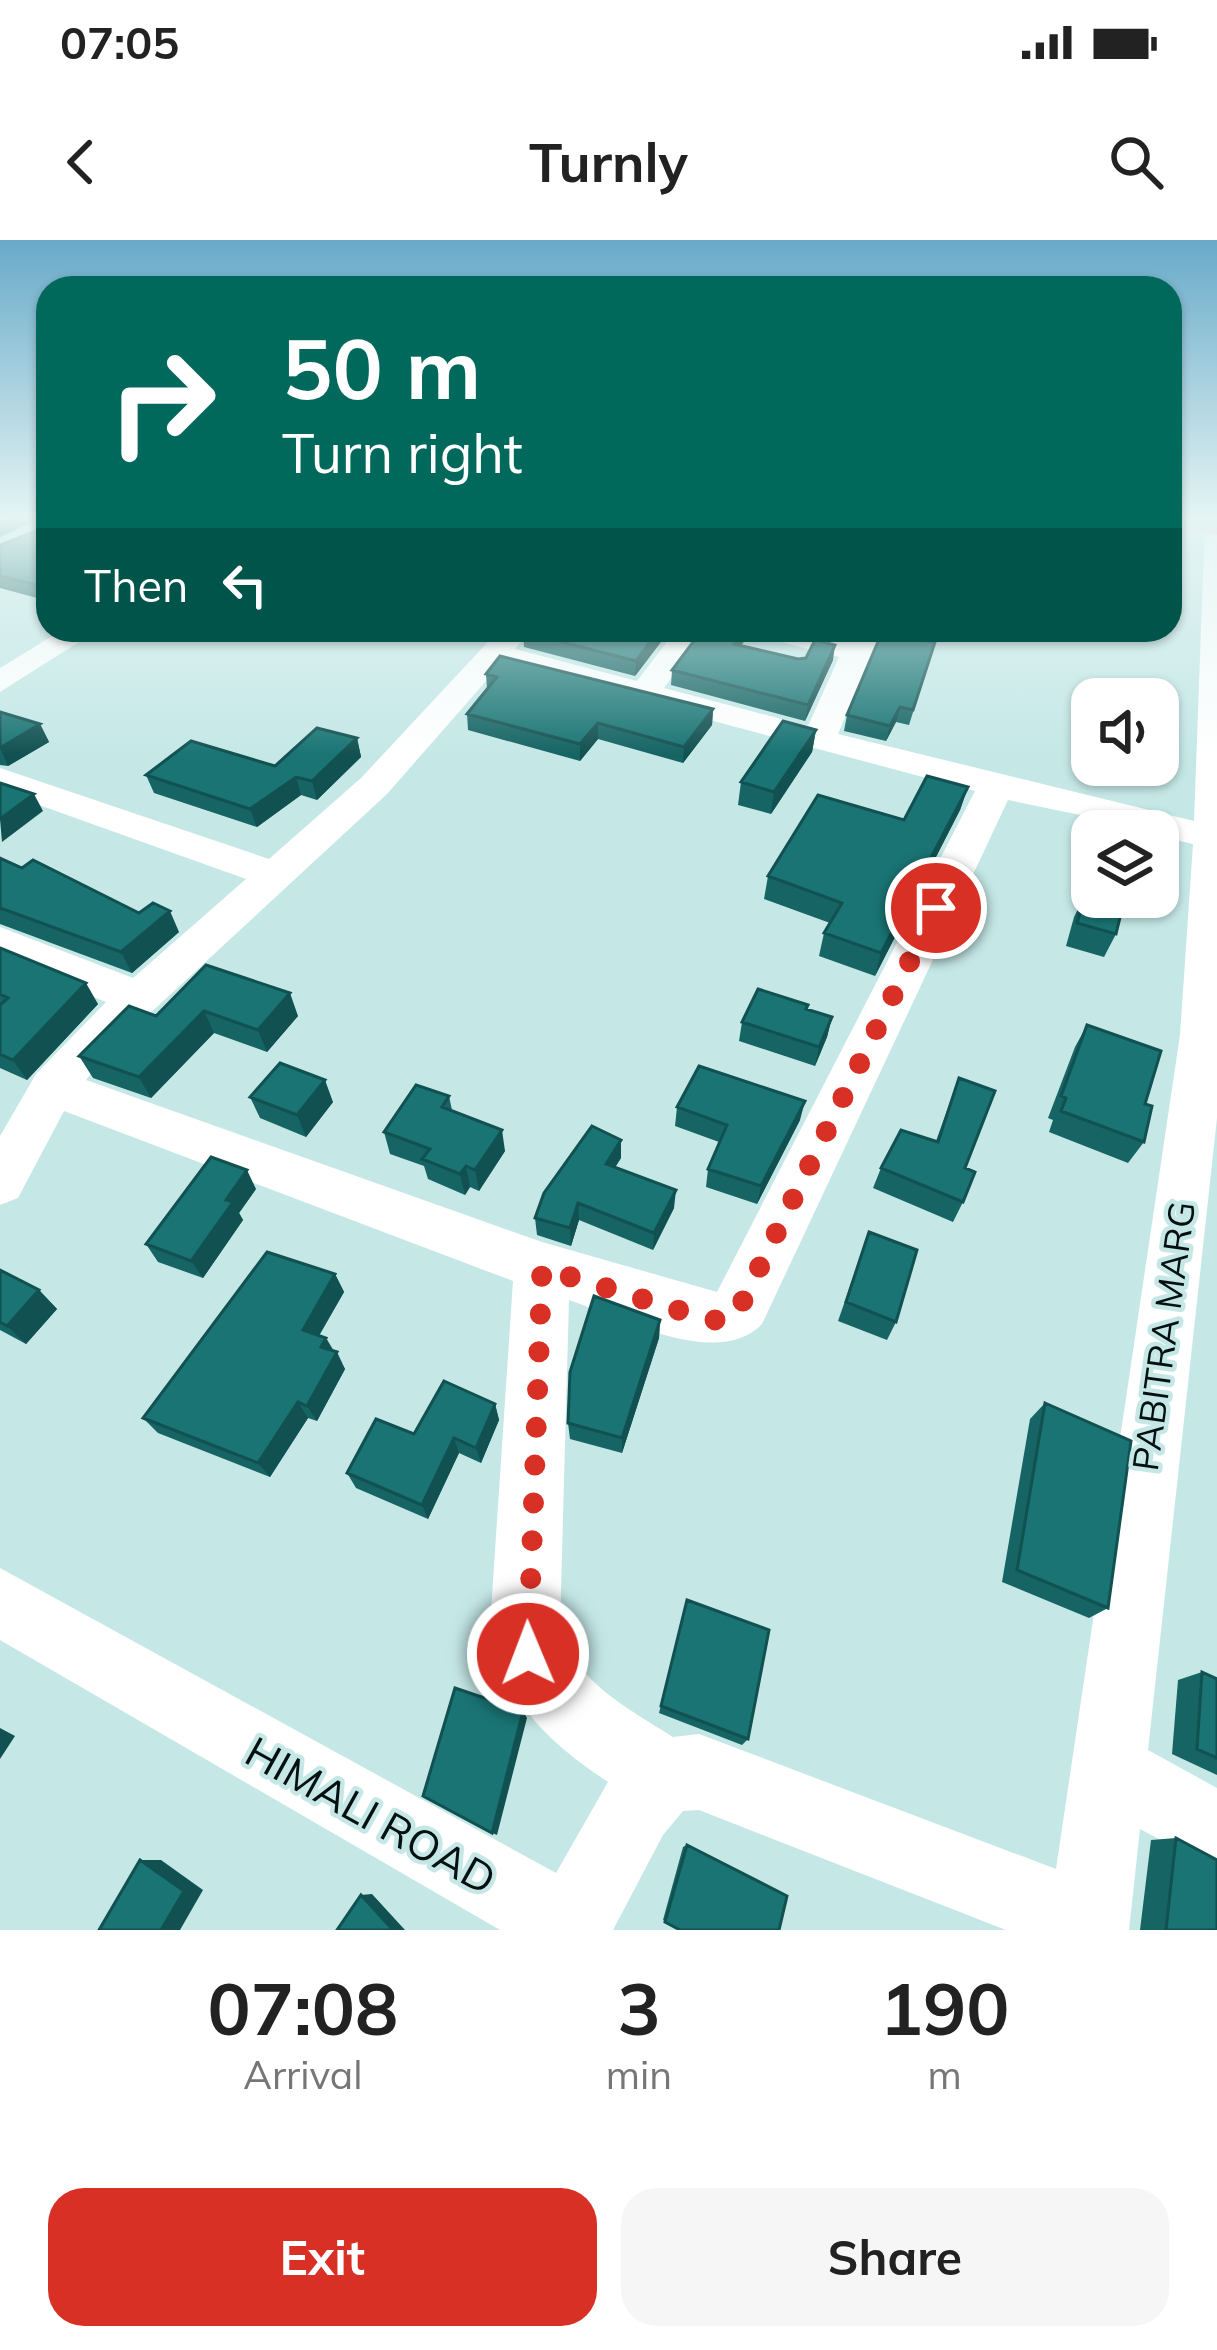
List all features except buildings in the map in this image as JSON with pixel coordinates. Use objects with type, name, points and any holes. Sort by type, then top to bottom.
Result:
[{"type":"street","name":"PABITRA MARG","points":[[1089,1926],[1204,1035],[1215,837],[1206,598]]},
{"type":"street","points":[[0,682],[63,642]]},
{"type":"street","points":[[0,1183],[53,1087],[137,997],[374,786],[505,642]]},
{"type":"street","points":[[509,642],[646,692],[996,786],[1215,837]]},
{"type":"street","points":[[646,692],[682,642]]},
{"type":"street","points":[[819,739],[861,642]]},
{"type":"street","points":[[0,779],[278,876]]},
{"type":"street","points":[[53,1087],[542,1268],[721,1321],[736,1315],[996,786]]},
{"type":"street","points":[[0,942],[137,997]]},
{"type":"street","points":[[542,1268],[528,1654],[548,1694],[664,1776],[699,1772],[1089,1926]]},
{"type":"street","name":"HIMALI ROAD","points":[[0,1602],[570,1928],[636,1808],[664,1776]]},
{"type":"street","points":[[1106,1768],[1217,1831]]},
{"type":"route","points":[[528,1654],[525,1626],[542,1268],[704,1318],[721,1321],[736,1315],[936,908]]}]
